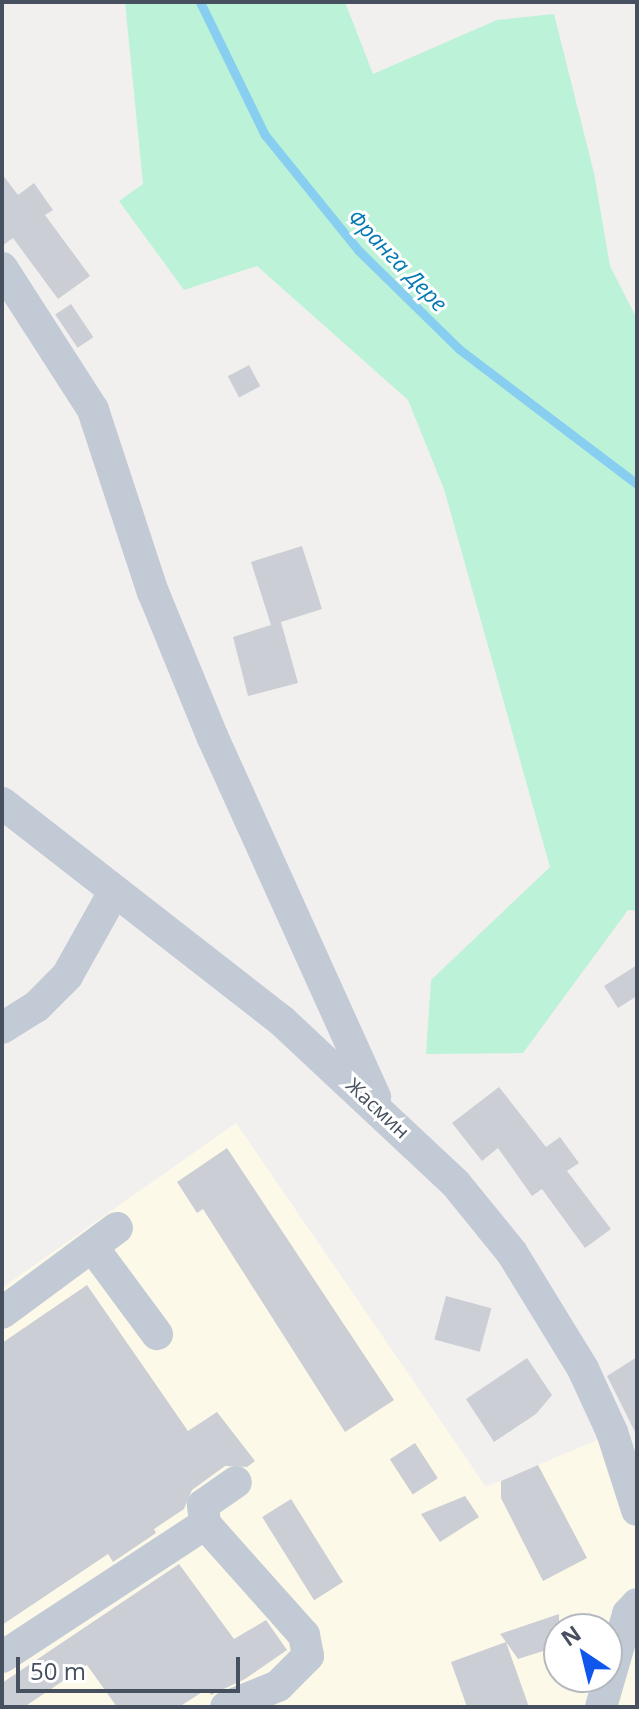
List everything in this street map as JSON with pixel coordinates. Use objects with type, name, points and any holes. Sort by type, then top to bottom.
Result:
[{"type":"street","points":[[2,268],[93,410],[153,592],[213,738],[380,1108]]},
{"type":"street","name":"Жасмин","points":[[2,803],[282,1021],[380,1108],[456,1184],[512,1253],[546,1305],[612,1432],[637,1510]]},
{"type":"street","points":[[2,1028],[36,1007],[67,976],[114,892]]},
{"type":"street","points":[[2,1313],[106,1238],[157,1334]]},
{"type":"street","points":[[226,1707],[278,1686],[308,1656],[304,1635],[205,1524],[203,1505],[236,1482]]},
{"type":"street","points":[[2,1657],[205,1524]]},
{"type":"street","points":[[601,1707],[628,1614],[637,1604]]},
{"type":"shaded area","points":[[236,1123],[486,1487],[623,1429],[637,1459],[637,1707],[2,1707],[2,1288]]},
{"type":"green space","points":[[125,2],[345,2],[373,74],[497,20],[554,14],[594,173],[610,266],[637,319],[637,911],[628,910],[523,1053],[426,1054],[431,980],[550,867],[444,489],[408,400],[257,266],[184,290],[119,201],[143,184]]},
{"type":"building","points":[[2,174],[18,195],[34,183],[53,210],[45,215],[90,276],[58,299],[13,238],[2,246]]},
{"type":"building","points":[[71,304],[93,337],[78,348],[55,315]]},
{"type":"building","points":[[249,365],[260,386],[239,397],[228,376]]},
{"type":"building","points":[[302,546],[322,609],[281,622],[298,683],[248,696],[233,637],[271,625],[251,562]]},
{"type":"building","points":[[637,965],[637,996],[618,1008],[604,986]]},
{"type":"building","points":[[499,1087],[546,1147],[560,1137],[579,1163],[567,1171],[611,1229],[585,1248],[542,1189],[532,1196],[498,1148],[482,1161],[452,1123]]},
{"type":"building","points":[[227,1148],[394,1400],[345,1432],[203,1209],[197,1213],[177,1182]]},
{"type":"building","points":[[87,1285],[188,1431],[217,1412],[255,1461],[247,1467],[225,1466],[192,1490],[184,1509],[154,1529],[156,1533],[113,1562],[108,1554],[2,1625],[2,1343]]},
{"type":"building","points":[[446,1296],[491,1308],[480,1352],[434,1339]]},
{"type":"building","points":[[637,1357],[637,1436],[607,1376]]},
{"type":"building","points":[[527,1358],[552,1395],[536,1414],[494,1442],[466,1399]]},
{"type":"building","points":[[415,1443],[438,1478],[413,1495],[390,1459]]},
{"type":"building","points":[[538,1465],[587,1558],[543,1581],[501,1498],[501,1481]]},
{"type":"building","points":[[465,1496],[479,1517],[440,1542],[421,1514]]},
{"type":"building","points":[[291,1499],[343,1582],[314,1600],[262,1517]]},
{"type":"building","points":[[179,1564],[234,1639],[266,1620],[287,1650],[245,1679],[211,1695],[207,1689],[179,1707],[117,1707],[87,1665],[24,1707],[2,1707],[2,1683]]},
{"type":"building","points":[[543,1619],[543,1651],[518,1659],[500,1634]]},
{"type":"building","points":[[506,1642],[529,1707],[467,1707],[451,1662]]},
{"type":"waterway","name":"Франга Дере","points":[[200,2],[265,135],[358,250],[459,349],[637,484]]}]
